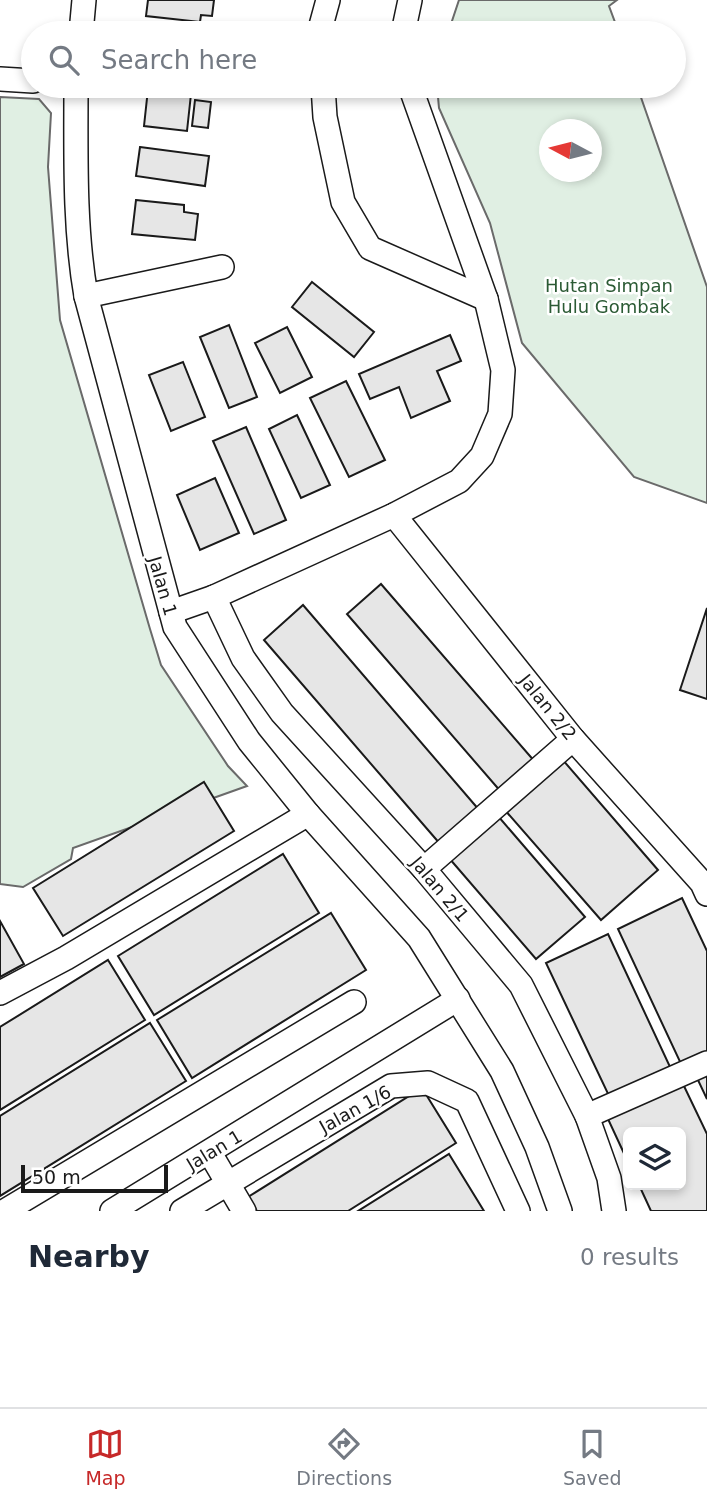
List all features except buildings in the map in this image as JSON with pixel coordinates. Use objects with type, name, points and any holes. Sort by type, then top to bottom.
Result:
[{"type":"street","points":[[82,21],[85,0]]},
{"type":"street","points":[[322,21],[328,0]]},
{"type":"street","points":[[406,21],[410,0]]},
{"type":"street","points":[[0,79],[21,80]]},
{"type":"street","name":"Jalan 1","points":[[76,98],[76,182],[80,259],[86,296],[175,627],[230,716],[309,814],[419,938],[502,1071],[537,1147],[560,1211]]},
{"type":"street","points":[[324,98],[325,117],[343,202],[370,248],[486,299]]},
{"type":"street","points":[[171,612],[214,597],[394,514],[459,481],[482,456],[500,414],[503,370],[486,299],[414,98]]},
{"type":"street","points":[[86,296],[222,267]]},
{"type":"street","name":"Jalan 2/2","points":[[394,514],[573,738],[702,883],[707,894]]},
{"type":"street","name":"Jalan 2/1","points":[[214,597],[243,658],[282,713],[424,869],[521,985],[587,1116],[608,1178],[614,1211]]},
{"type":"street","points":[[424,869],[573,738]]},
{"type":"street","points":[[0,993],[66,958],[309,814]]},
{"type":"street","name":"Jalan 1","points":[[112,1211],[458,999]]},
{"type":"street","points":[[5,1211],[354,1002]]},
{"type":"street","points":[[587,1116],[707,1063]]},
{"type":"street","name":"Jalan 1/6","points":[[181,1211],[391,1086],[428,1083],[467,1101],[518,1211]]},
{"type":"street","points":[[210,1153],[244,1211]]},
{"type":"green space","points":[[459,0],[617,0],[609,6],[615,21],[452,21]]},
{"type":"green space","points":[[0,97],[39,99],[51,113],[48,167],[60,320],[161,665],[228,766],[247,786],[73,848],[71,859],[23,887],[0,884]]},
{"type":"green space","name":"Hutan Simpan Hulu Gombak","points":[[438,98],[641,98],[707,287],[707,503],[634,477],[522,343],[490,223],[439,108]]}]
